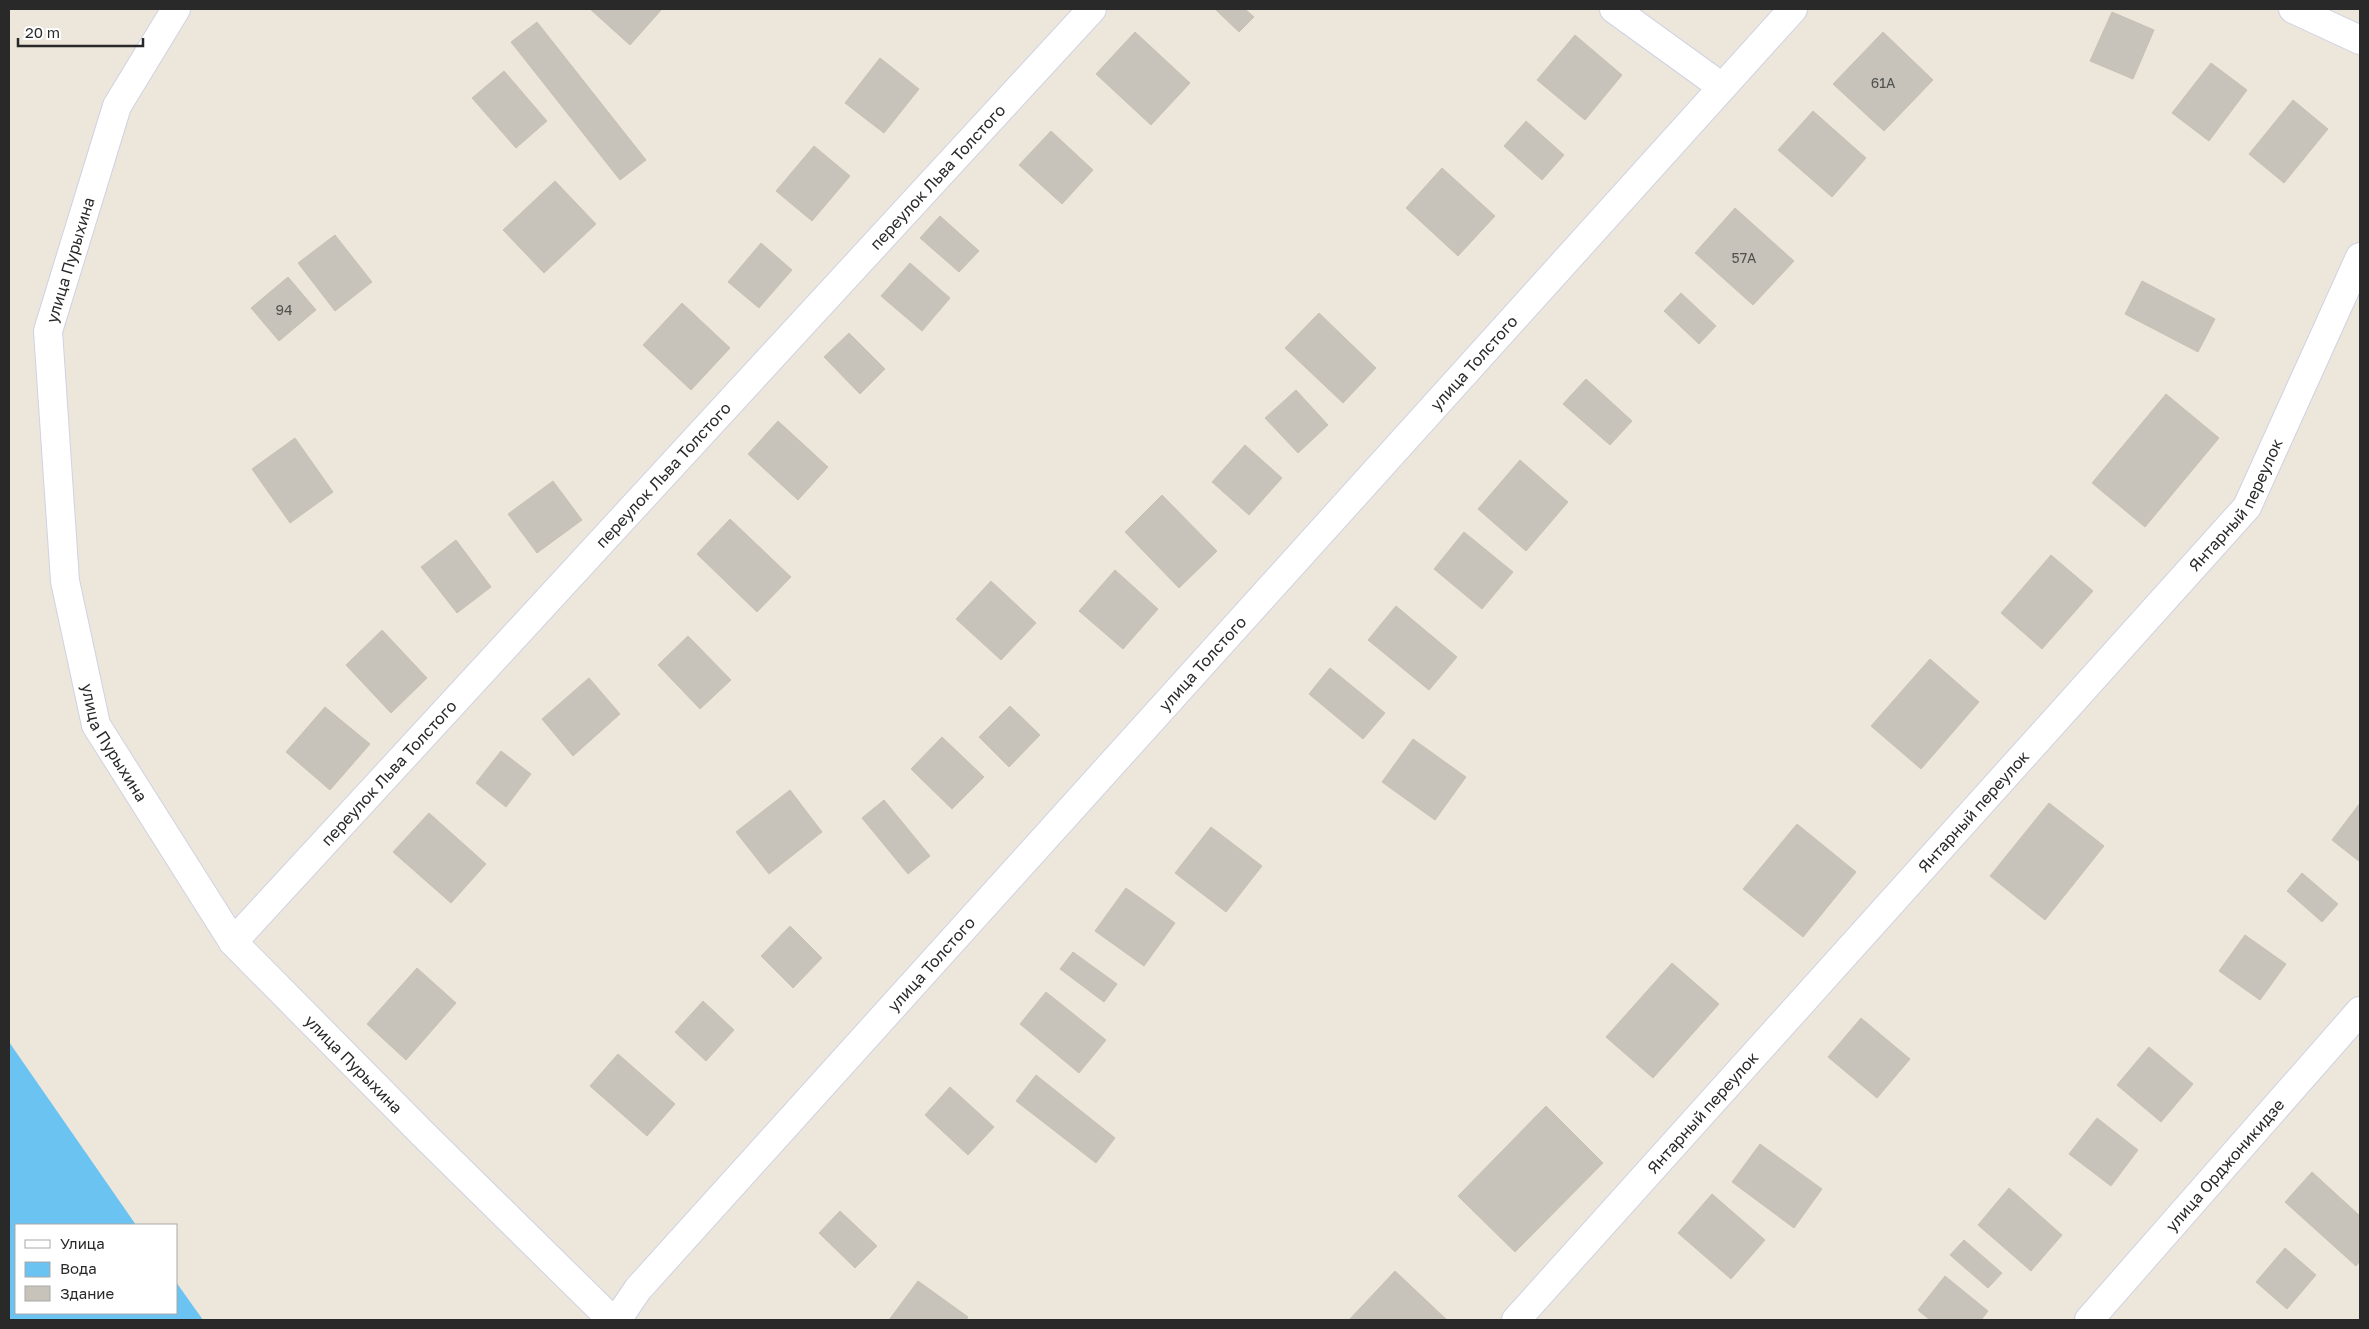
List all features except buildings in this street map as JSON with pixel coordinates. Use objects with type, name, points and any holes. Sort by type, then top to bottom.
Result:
[{"type":"street","name":"улица Пурыхина","points":[[176,9],[117,106],[48,331],[65,581],[96,725],[234,942],[424,1135],[612,1320]]},
{"type":"street","name":"переулок Льва Толстого","points":[[234,942],[1092,9]]},
{"type":"street","points":[[1614,9],[1722,87]]},
{"type":"street","name":"улица Толстого","points":[[617,1320],[638,1289],[1793,9]]},
{"type":"street","points":[[2292,9],[2360,40]]},
{"type":"street","name":"Янтарный переулок","points":[[1516,1320],[2247,507],[2360,257]]},
{"type":"street","name":"улица Орджоникидзе","points":[[2089,1320],[2360,1011]]},
{"type":"water","points":[[9,1042],[135,1224],[15,1224],[15,1314],[178,1314],[178,1285],[203,1320],[9,1320]]}]
